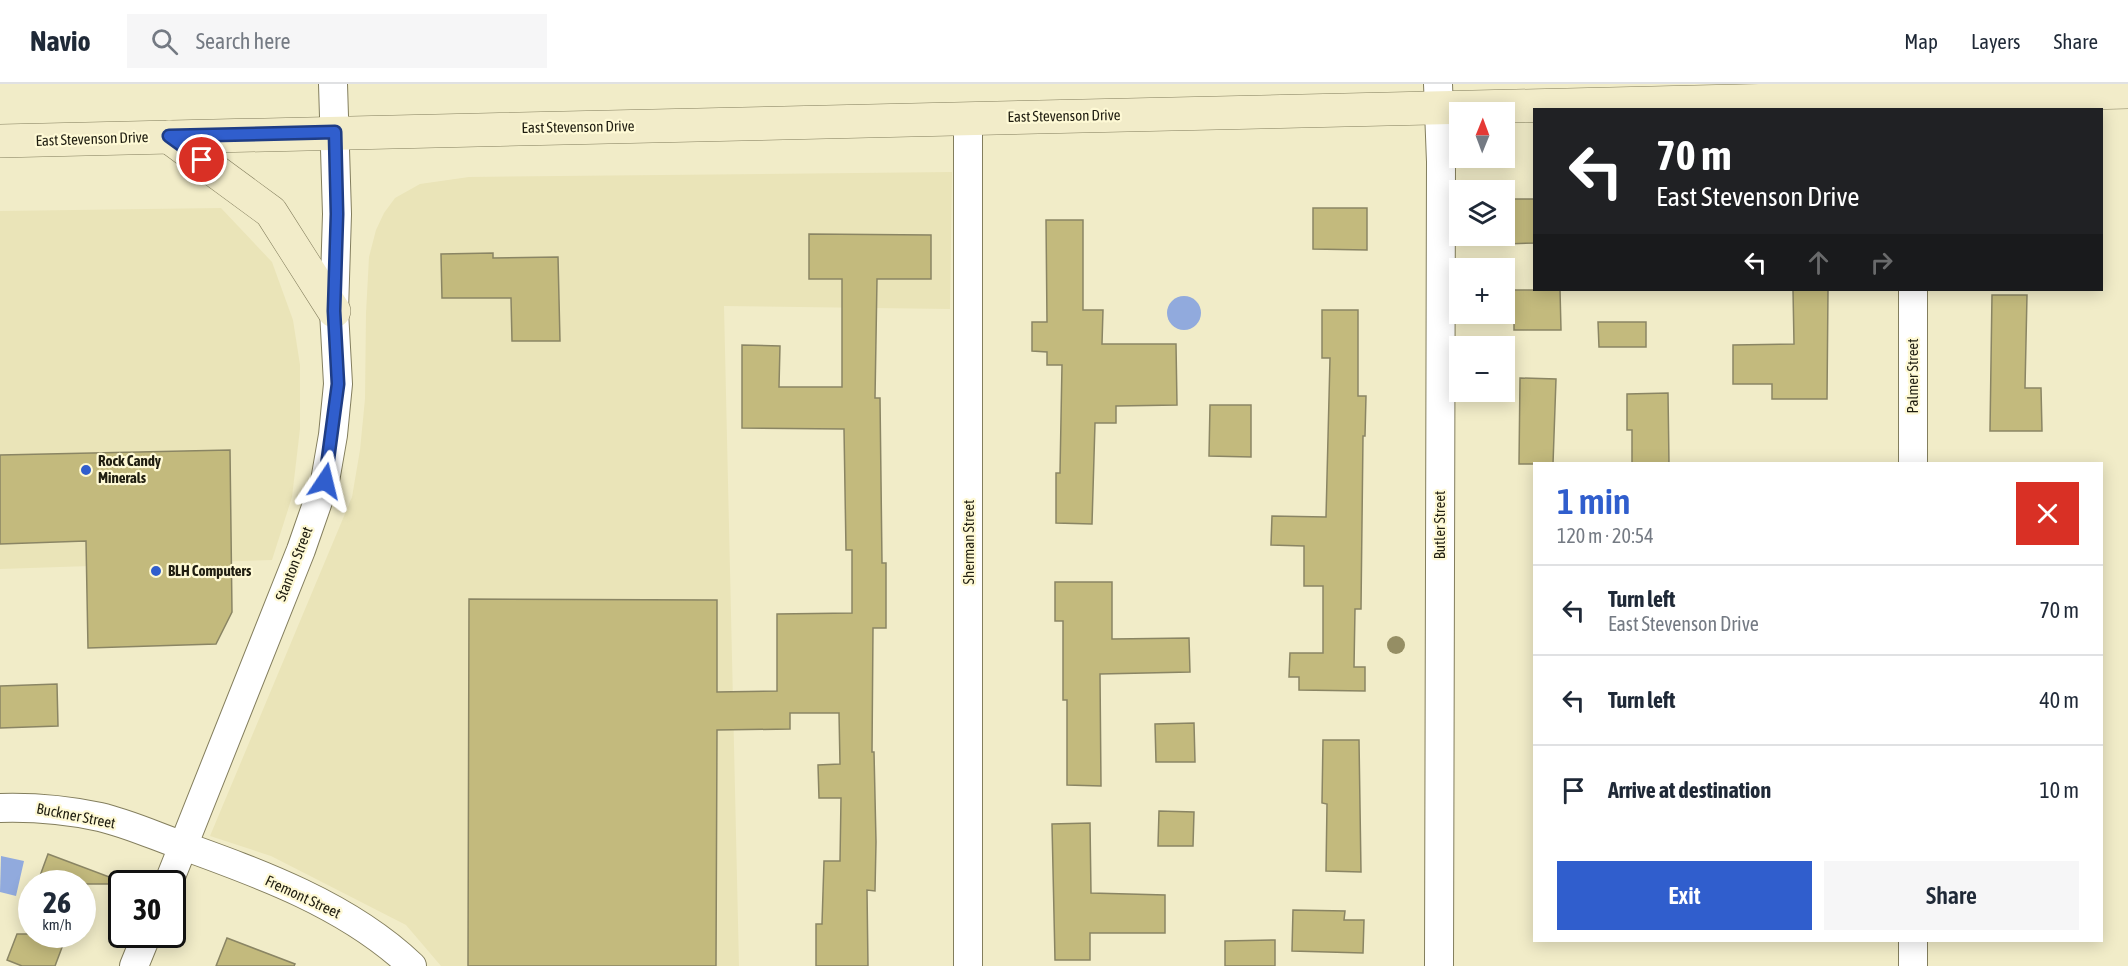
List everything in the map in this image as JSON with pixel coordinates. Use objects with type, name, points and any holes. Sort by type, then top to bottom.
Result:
[{"type":"main road","name":"East Stevenson Drive","points":[[0,141],[968,119],[1439,96],[1912,104],[2128,92]]},
{"type":"main road","points":[[169,136],[271,212],[334,311]]},
{"type":"street","name":"Stanton Street","points":[[174,870],[301,550],[325,481],[338,384],[334,311],[337,214],[333,84]]},
{"type":"street","name":"Butler Street","points":[[1439,96],[1441,197],[1439,966]]},
{"type":"street","name":"Sherman Street","points":[[968,119],[968,966]]},
{"type":"street","name":"Palmer Street","points":[[1913,291],[1913,462]]},
{"type":"street","name":"Buckner Street","points":[[0,808],[34,807],[102,818],[184,846]]},
{"type":"street","name":"Fremont Street","points":[[184,846],[338,911],[397,951],[412,966]]},
{"type":"street","points":[[1913,942],[1913,966]]},
{"type":"street","points":[[134,966],[141,948]]},
{"type":"shaded area","points":[[952,172],[950,309],[724,306],[739,966],[441,966],[406,925],[271,856],[210,836],[352,497],[365,399],[369,257],[376,230],[384,213],[395,198],[420,184],[469,177]]},
{"type":"shaded area","points":[[221,208],[272,262],[293,320],[300,365],[300,429],[292,497],[272,560],[0,569],[0,211]]},
{"type":"water","points":[[1184,296],[1196,301],[1201,313],[1196,325],[1184,330],[1172,325],[1167,313],[1172,301]]},
{"type":"water","points":[[1,856],[24,861],[22,870],[18,870],[16,896],[0,892]]},
{"type":"building","points":[[1515,199],[1533,199],[1533,243],[1515,244]]},
{"type":"building","points":[[1313,208],[1367,208],[1367,250],[1313,249]]},
{"type":"building","points":[[1046,220],[1083,220],[1083,310],[1103,310],[1102,344],[1176,344],[1177,405],[1116,406],[1116,423],[1095,423],[1092,524],[1056,523],[1056,473],[1060,473],[1062,365],[1047,365],[1047,352],[1032,351],[1032,322],[1047,322]]},
{"type":"building","points":[[809,234],[931,235],[931,279],[877,279],[875,398],[880,398],[882,563],[886,563],[886,628],[873,628],[872,752],[874,752],[876,842],[875,891],[867,890],[868,966],[816,966],[816,924],[822,924],[824,861],[840,861],[841,798],[819,798],[818,765],[840,764],[839,713],[790,713],[790,729],[717,730],[716,966],[468,966],[469,599],[717,600],[717,692],[777,691],[777,614],[852,613],[852,550],[846,550],[844,429],[742,428],[742,345],[780,346],[779,387],[842,387],[842,279],[809,279]]},
{"type":"building","points":[[493,253],[493,258],[558,257],[560,341],[512,341],[511,298],[442,298],[441,254]]},
{"type":"building","points":[[1515,290],[1560,291],[1561,330],[1514,330]]},
{"type":"building","points":[[1793,291],[1828,291],[1827,399],[1772,399],[1772,384],[1733,384],[1733,345],[1794,344]]},
{"type":"building","points":[[1992,295],[2027,295],[2025,388],[2041,388],[2042,431],[1990,431]]},
{"type":"building","points":[[1322,310],[1358,310],[1358,396],[1366,396],[1365,436],[1363,436],[1361,609],[1355,609],[1354,667],[1365,667],[1365,691],[1299,690],[1299,677],[1289,677],[1290,653],[1323,653],[1323,586],[1304,586],[1304,546],[1271,545],[1272,516],[1326,517],[1330,358],[1322,358]]},
{"type":"building","points":[[1598,322],[1646,322],[1646,347],[1599,347]]},
{"type":"building","points":[[1520,378],[1556,379],[1553,462],[1519,464]]},
{"type":"building","points":[[1668,393],[1669,462],[1632,462],[1632,430],[1627,430],[1627,394]]},
{"type":"building","points":[[1210,405],[1251,405],[1251,457],[1209,456]]},
{"type":"building","points":[[230,450],[232,612],[216,644],[88,648],[86,541],[0,544],[0,455]]},
{"type":"building","points":[[1055,582],[1112,582],[1112,639],[1189,638],[1190,672],[1100,674],[1101,786],[1067,785],[1067,700],[1063,700],[1063,621],[1055,621]]},
{"type":"building","points":[[57,684],[58,726],[0,728],[0,686]]},
{"type":"building","points":[[1194,723],[1195,762],[1156,762],[1155,724]]},
{"type":"building","points":[[1323,740],[1359,740],[1361,872],[1326,871],[1327,804],[1322,803]]},
{"type":"building","points":[[1159,811],[1194,812],[1193,846],[1158,846]]},
{"type":"building","points":[[1090,823],[1091,893],[1165,895],[1165,933],[1090,933],[1090,960],[1055,960],[1052,824]]},
{"type":"building","points":[[48,854],[91,870],[42,870]]},
{"type":"building","points":[[96,872],[108,876],[108,884],[96,884]]},
{"type":"building","points":[[1293,910],[1345,911],[1344,920],[1364,920],[1363,953],[1292,951]]},
{"type":"building","points":[[17,934],[18,948],[62,948],[55,966],[22,966],[7,960]]},
{"type":"building","points":[[227,938],[295,964],[294,966],[216,966]]},
{"type":"building","points":[[1275,940],[1275,966],[1225,966],[1225,941]]},
{"type":"place","name":"Rock Candy Minerals","points":[[86,470]]},
{"type":"place","name":"BLH Computers","points":[[156,571]]},
{"type":"route","points":[[202,160],[169,136],[335,132],[337,214],[334,311],[338,384],[333,435],[325,481]]}]
